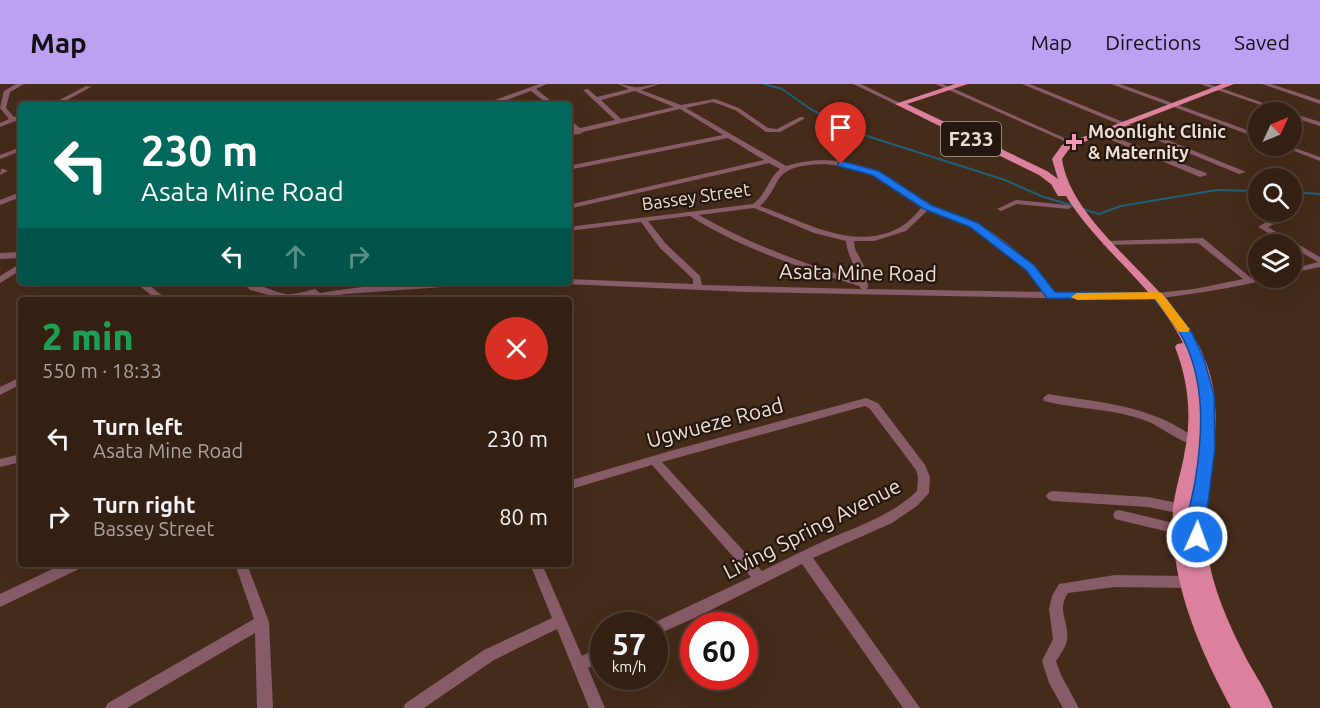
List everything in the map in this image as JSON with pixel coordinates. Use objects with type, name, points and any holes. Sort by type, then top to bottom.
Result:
[{"type":"main road","name":"F233","points":[[899,104],[964,84]]},
{"type":"main road","points":[[1043,173],[1060,174],[1058,155],[1073,142],[1230,84]]},
{"type":"main road","name":"F233","points":[[899,104],[1043,173],[1055,183],[1071,205],[1186,333],[1197,359],[1207,395],[1208,447],[1196,525],[1206,588],[1229,645],[1262,708]]},
{"type":"main road","name":"F233","points":[[1060,174],[1071,205],[1087,234],[1152,296],[1186,356],[1196,399],[1194,442],[1182,509],[1188,582],[1211,647],[1243,708]]},
{"type":"street","points":[[13,120],[3,108],[5,95],[6,91],[21,84]]},
{"type":"street","points":[[503,102],[544,84]]},
{"type":"street","points":[[621,84],[682,108],[785,169],[829,163],[865,169],[889,180],[927,207],[969,222],[1001,244],[1030,268],[1052,296]]},
{"type":"street","points":[[597,99],[657,84]]},
{"type":"street","points":[[856,84],[899,104]]},
{"type":"street","points":[[938,84],[1073,142]]},
{"type":"street","points":[[1025,84],[1242,172]]},
{"type":"street","points":[[1114,84],[1248,132]]},
{"type":"street","points":[[1203,84],[1256,102]]},
{"type":"street","points":[[1265,84],[1320,102]]},
{"type":"street","points":[[59,102],[88,87]]},
{"type":"street","points":[[532,89],[549,102]]},
{"type":"street","points":[[586,90],[620,121]]},
{"type":"street","points":[[572,133],[718,101],[737,109],[759,126],[771,131],[778,131],[802,118]]},
{"type":"street","points":[[0,125],[18,118]]},
{"type":"street","points":[[1302,118],[1320,124]]},
{"type":"street","points":[[572,124],[580,132]]},
{"type":"street","points":[[1099,133],[1203,176]]},
{"type":"street","points":[[572,167],[728,136]]},
{"type":"street","points":[[0,157],[18,150]]},
{"type":"street","points":[[1302,152],[1320,159]]},
{"type":"street","points":[[572,206],[768,161]]},
{"type":"street","name":"Bassey Street","points":[[572,229],[755,206],[765,199],[777,175],[785,169]]},
{"type":"street","points":[[0,203],[18,195]]},
{"type":"street","points":[[1001,209],[1016,202],[1071,205]]},
{"type":"street","points":[[755,206],[807,230],[850,240],[891,235],[907,227],[927,207]]},
{"type":"street","points":[[693,215],[735,238],[864,287]]},
{"type":"street","points":[[643,220],[663,246],[697,278],[698,287]]},
{"type":"street","points":[[1272,222],[1262,227],[1320,262]]},
{"type":"street","points":[[850,240],[851,249],[861,270],[864,287]]},
{"type":"street","points":[[1106,243],[1200,240],[1248,278]]},
{"type":"street","points":[[0,256],[18,255]]},
{"type":"street","points":[[1302,268],[1320,262]]},
{"type":"street","points":[[0,280],[18,268]]},
{"type":"street","name":"Asata Mine Road","points":[[572,282],[698,287],[864,287],[1052,296],[1152,296],[1248,280]]},
{"type":"street","points":[[143,285],[159,297]]},
{"type":"street","points":[[248,285],[251,288],[273,291],[285,297],[315,292],[317,297]]},
{"type":"street","points":[[321,297],[345,291],[429,285]]},
{"type":"street","points":[[0,391],[18,382]]},
{"type":"street","points":[[1048,398],[1120,410],[1149,418],[1194,442]]},
{"type":"street","name":"Ugwueze Road","points":[[572,485],[866,402],[872,404]]},
{"type":"street","name":"Living Spring Avenue","points":[[668,624],[716,603],[760,578],[913,504],[923,493],[924,477],[921,468],[872,404]]},
{"type":"street","points":[[0,463],[18,459]]},
{"type":"street","points":[[654,460],[760,578]]},
{"type":"street","points":[[1052,496],[1148,502],[1182,509]]},
{"type":"street","points":[[1119,515],[1182,530]]},
{"type":"street","points":[[805,557],[912,708]]},
{"type":"street","points":[[0,601],[70,567]]},
{"type":"street","points":[[242,567],[262,622],[265,708]]},
{"type":"street","points":[[537,567],[597,708]]},
{"type":"street","points":[[1071,708],[1060,690],[1049,661],[1060,639],[1056,606],[1064,588],[1115,581],[1188,582]]},
{"type":"street","points":[[411,708],[489,655],[561,620]]},
{"type":"street","points":[[113,708],[262,622]]},
{"type":"street","points":[[578,666],[590,659]]},
{"type":"waterway","points":[[764,84],[782,89],[812,110],[867,136],[1005,180],[1041,196],[1077,207]]},
{"type":"waterway","points":[[1083,209],[1099,214],[1121,206],[1217,190],[1248,191]]},
{"type":"waterway","points":[[1302,193],[1320,194]]},
{"type":"slow traffic","points":[[1077,297],[1158,296],[1184,329]]},
{"type":"place","name":"Moonlight Clinic & Maternity","points":[[1074,142]]},
{"type":"route","points":[[841,164],[876,173],[927,207],[974,225],[1030,268],[1052,296],[1158,296],[1186,333],[1204,379],[1207,395],[1208,447],[1197,515],[1197,537]]}]
